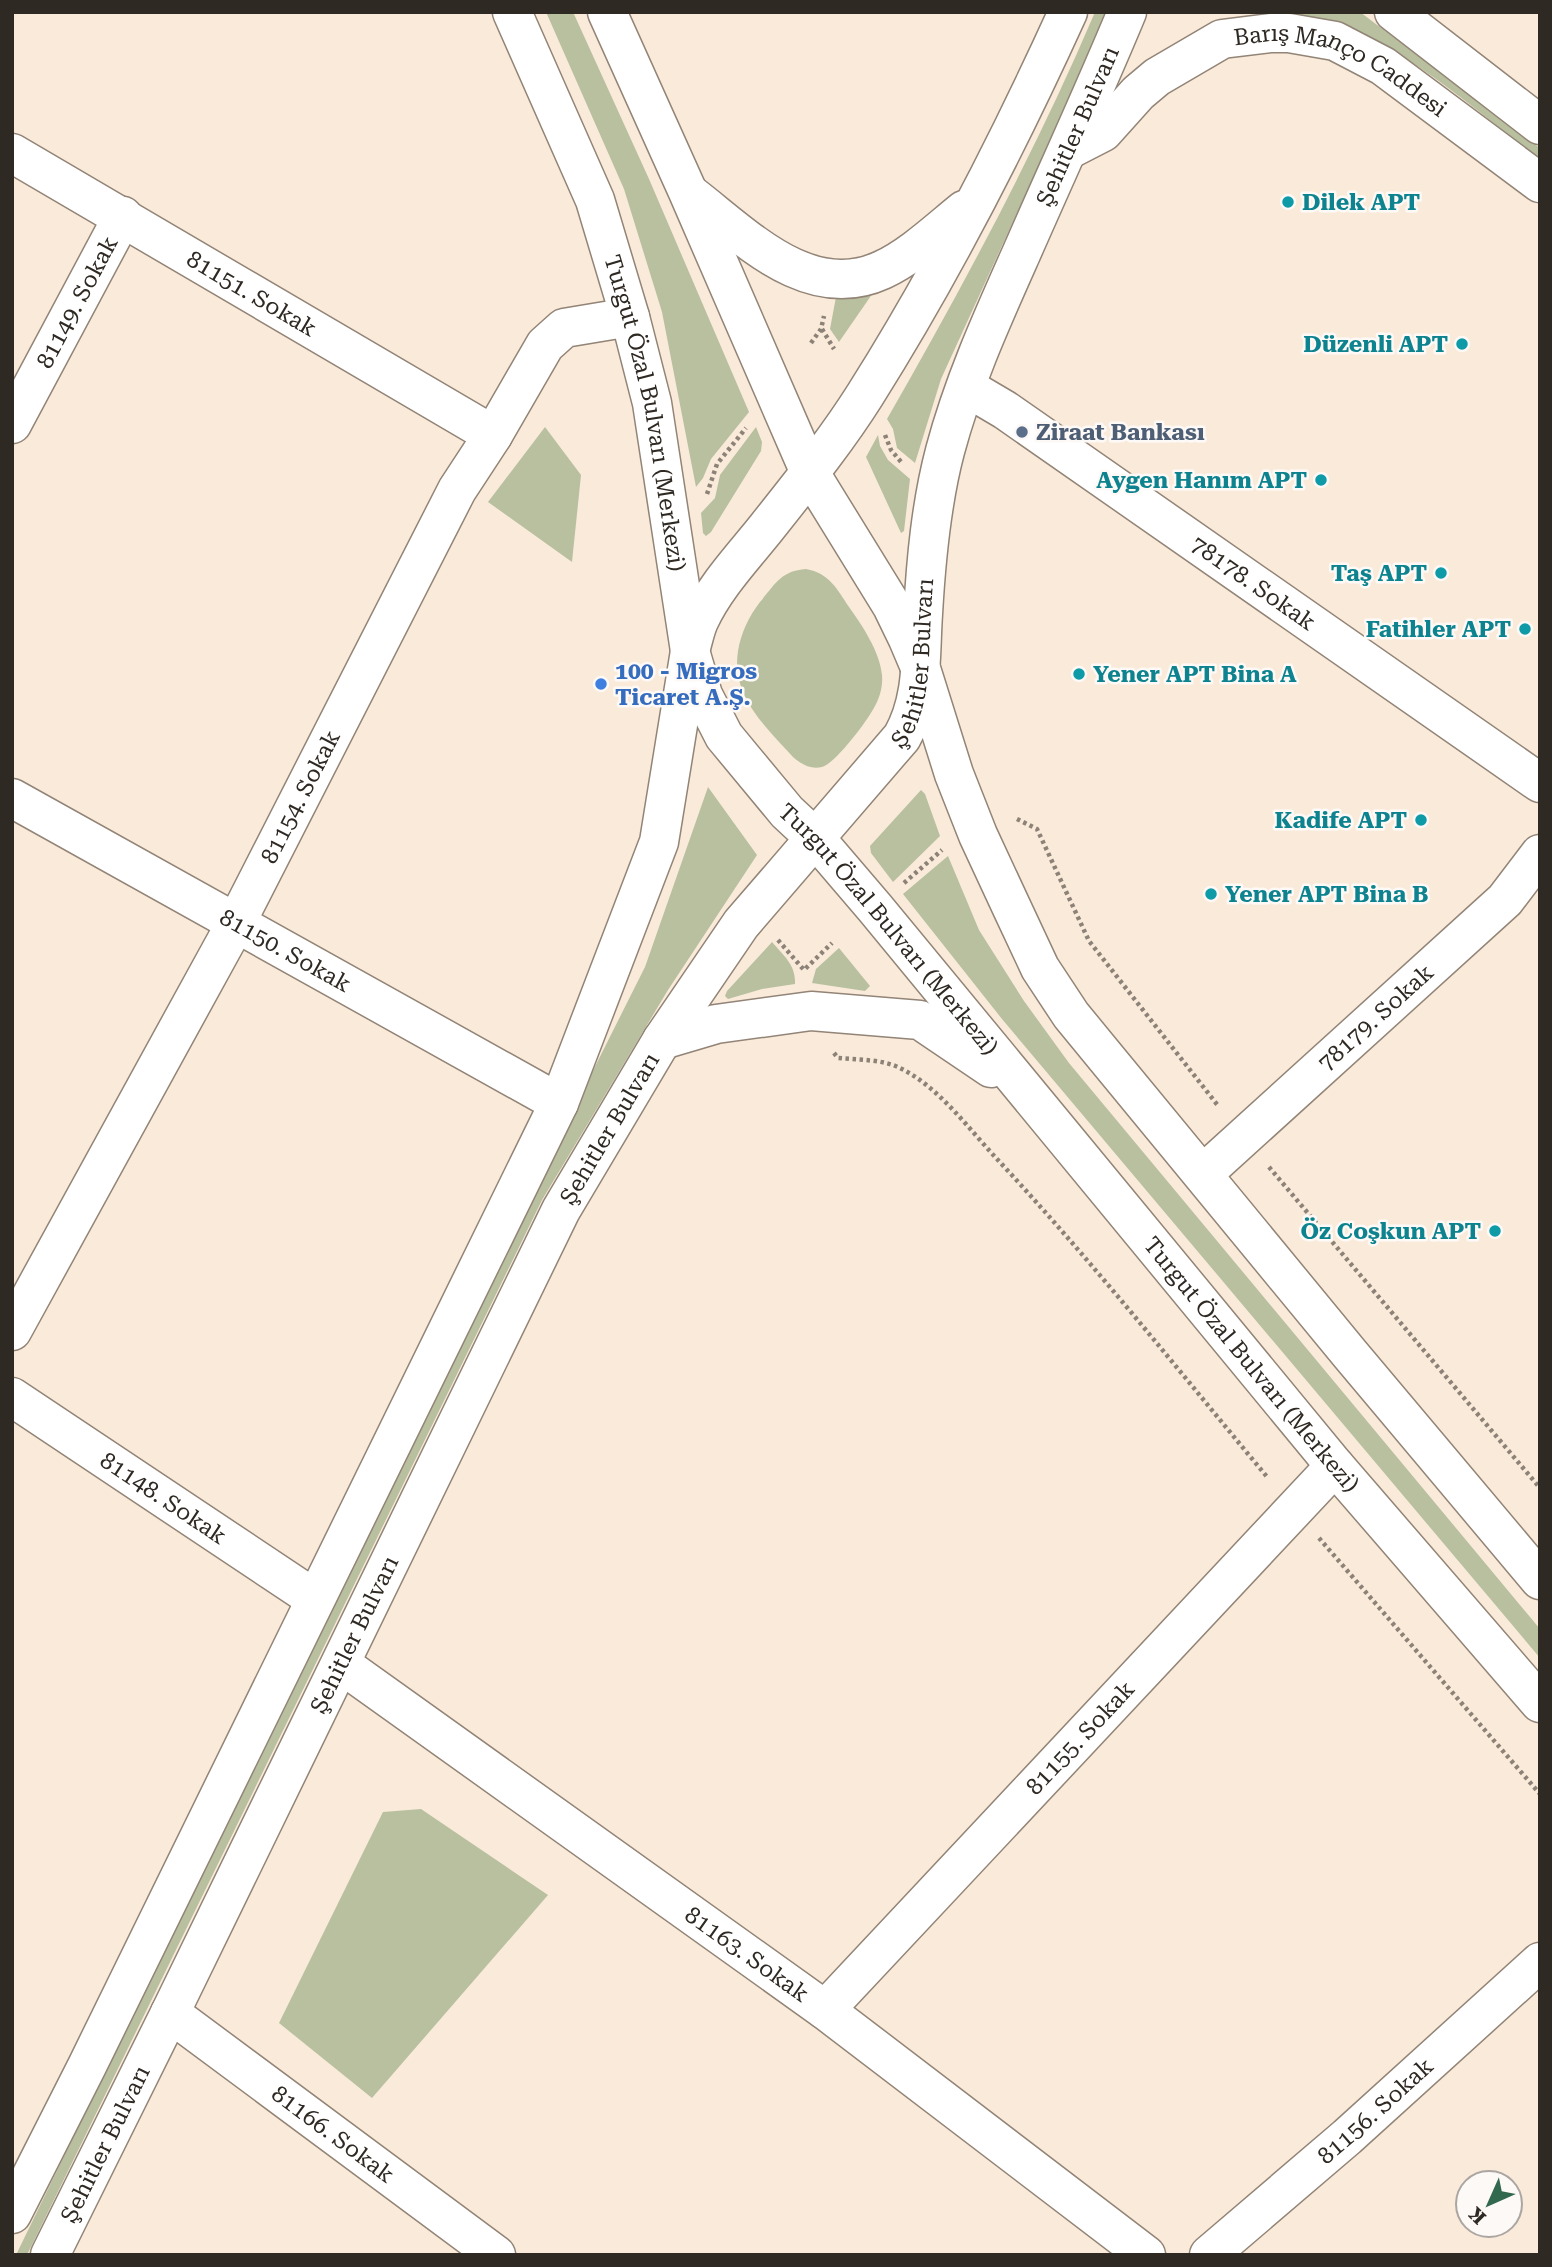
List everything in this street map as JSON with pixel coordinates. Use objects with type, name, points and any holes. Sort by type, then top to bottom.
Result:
[{"type":"main road","name":"Turgut Özal Bulvarı (Merkezi)","points":[[512,12],[595,200],[630,317],[652,402],[690,651],[703,695],[724,736],[787,811],[816,839],[1335,1465],[1540,1703]]},
{"type":"main road","points":[[607,12],[810,473],[892,606],[922,672],[954,774],[978,835],[1040,968],[1071,1015],[1540,1580]]},
{"type":"main road","points":[[12,2214],[559,1103],[659,842],[690,651],[699,621],[716,593],[810,473],[864,397],[897,343],[976,200],[1068,12]]},
{"type":"main road","name":"Şehitler Bulvarı","points":[[50,2255],[561,1210],[662,1040],[741,924],[902,737],[915,708],[922,672],[923,615],[935,499],[945,451],[982,341],[1127,12]]},
{"type":"main road","points":[[1244,12],[1289,33]]},
{"type":"main road","points":[[1368,12],[1382,23],[1404,20],[1540,125]]},
{"type":"main road","name":"Barış Manço Caddesi","points":[[1068,150],[1103,132],[1138,93],[1157,77],[1222,39],[1289,33],[1335,41],[1383,66],[1540,183]]},
{"type":"main road","name":"81151. Sokak","points":[[12,153],[493,435]]},
{"type":"main road","points":[[688,192],[785,264],[807,275],[846,281],[883,269],[901,258],[976,200]]},
{"type":"main road","name":"81149. Sokak","points":[[12,424],[123,216]]},
{"type":"main road","name":"81154. Sokak","points":[[12,1331],[236,923],[457,490],[493,435],[544,345],[564,328],[630,317]]},
{"type":"main road","name":"78178. Sokak","points":[[966,387],[1005,410],[1540,783]]},
{"type":"main road","name":"81150. Sokak","points":[[12,798],[559,1103]]},
{"type":"main road","name":"78179. Sokak","points":[[1203,1174],[1505,900],[1537,863]]},
{"type":"main road","points":[[662,1040],[716,1024],[811,1011],[920,1020],[1027,1093]]},
{"type":"main road","name":"81148. Sokak","points":[[12,1397],[315,1598]]},
{"type":"main road","name":"81155. Sokak","points":[[825,2010],[1335,1465]]},
{"type":"main road","name":"81163. Sokak","points":[[341,1664],[825,2010],[1146,2255]]},
{"type":"main road","name":"81156. Sokak","points":[[1209,2255],[1347,2137],[1540,1962]]},
{"type":"main road","name":"81166. Sokak","points":[[170,2013],[496,2255]]},
{"type":"path","points":[[811,342],[821,329],[834,349]]},
{"type":"path","points":[[704,498],[710,488],[716,464],[753,419]]},
{"type":"path","points":[[882,427],[891,450],[910,470]]},
{"type":"path","points":[[1017,819],[1037,830],[1089,941],[1217,1104]]},
{"type":"path","points":[[898,888],[944,848]]},
{"type":"path","points":[[778,939],[804,970],[832,943]]},
{"type":"path","points":[[830,1049],[838,1058],[877,1062],[898,1068],[920,1081],[949,1107],[1040,1205],[1273,1484]]},
{"type":"path","points":[[1276,1176],[1540,1488]]},
{"type":"path","points":[[1316,1534],[1540,1794]]},
{"type":"green space","points":[[546,12],[573,12],[649,179],[749,412],[711,459],[696,487],[662,312],[624,189]]},
{"type":"green space","points":[[1095,12],[1109,12],[941,379],[915,463],[897,448],[893,429],[887,419],[997,218],[1048,116]]},
{"type":"green space","points":[[1269,12],[1360,12],[1540,148],[1540,159],[1443,84],[1390,49],[1338,24]]},
{"type":"green space","points":[[875,290],[839,342],[830,329],[836,297]]},
{"type":"green space","points":[[545,427],[581,475],[572,562],[488,502]]},
{"type":"green space","points":[[756,427],[762,442],[761,451],[706,536],[703,533],[701,513],[715,498],[720,475]]},
{"type":"green space","points":[[878,435],[880,446],[888,460],[910,479],[904,531],[901,533],[866,457]]},
{"type":"green space","points":[[806,569],[827,578],[840,594],[870,639],[882,675],[878,699],[866,721],[835,758],[818,768],[806,766],[796,760],[761,722],[745,696],[737,667],[741,638],[756,607],[785,575]]},
{"type":"green space","points":[[708,787],[757,855],[668,990],[542,1200],[27,2255],[16,2255],[533,1190],[645,967]]},
{"type":"green space","points":[[921,790],[925,794],[940,836],[893,882],[871,853],[870,846]]},
{"type":"green space","points":[[948,856],[979,930],[1024,1001],[1069,1063],[1540,1629],[1540,1658],[1002,1019],[903,894]]},
{"type":"green space","points":[[772,942],[791,966],[795,984],[762,989],[728,999],[725,996],[727,991]]},
{"type":"green space","points":[[839,948],[870,986],[865,991],[812,983],[816,969]]},
{"type":"green space","points":[[421,1809],[548,1895],[372,2098],[279,2023],[383,1812]]},
{"type":"place","name":"Dilek APT","points":[[1288,202]]},
{"type":"place","name":"Düzenli APT","points":[[1462,344]]},
{"type":"place","name":"Ziraat Bankası","points":[[1022,432]]},
{"type":"place","name":"Aygen Hanım APT","points":[[1321,480]]},
{"type":"place","name":"Taş APT","points":[[1441,573]]},
{"type":"place","name":"Fatihler APT","points":[[1525,629]]},
{"type":"place","name":"Yener APT Bina A","points":[[1079,674]]},
{"type":"place","name":"100 - Migros Ticaret A.Ş.","points":[[601,684]]},
{"type":"place","name":"Kadife APT","points":[[1421,820]]},
{"type":"place","name":"Yener APT Bina B","points":[[1211,894]]},
{"type":"place","name":"Öz Coşkun APT","points":[[1495,1231]]}]
